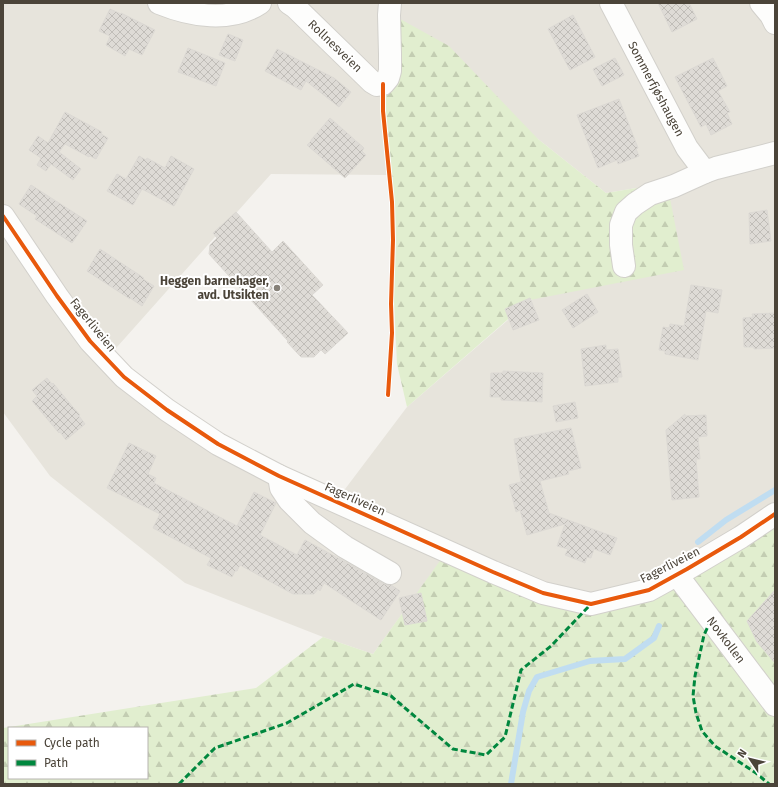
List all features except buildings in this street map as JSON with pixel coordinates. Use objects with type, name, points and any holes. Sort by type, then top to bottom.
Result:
[{"type":"street","points":[[159,3],[186,12],[209,16],[237,14],[260,3]]},
{"type":"street","name":"Rollnesveien","points":[[289,3],[295,7],[372,82],[377,85],[383,84],[388,78],[390,71],[390,3]]},
{"type":"street","name":"Sommerfjøshaugen","points":[[611,3],[687,148],[705,172]]},
{"type":"street","points":[[761,3],[775,23]]},
{"type":"street","points":[[624,266],[621,245],[621,225],[626,212],[635,204],[650,194],[674,186],[705,172],[775,153]]},
{"type":"street","name":"Fagerliveien","points":[[3,216],[57,296],[90,341],[124,377],[167,410],[218,444],[279,476],[487,570],[543,593],[591,604],[649,590],[741,537],[775,514]]},
{"type":"street","points":[[279,476],[281,488],[289,500],[312,523],[345,547],[390,573]]},
{"type":"street","name":"Novkollen","points":[[677,575],[775,705]]},
{"type":"shaded area","points":[[3,3],[775,3],[775,512],[595,608],[447,552],[373,654],[323,637],[185,583],[50,476],[3,412]],"holes":[[[383,86],[538,139],[606,193],[667,183],[407,407],[333,505],[101,365],[271,174],[388,175]]]},
{"type":"green space","points":[[393,15],[449,46],[538,139],[606,193],[667,183],[684,270],[530,300],[407,407],[397,364],[383,86]]},
{"type":"green space","points":[[775,512],[775,784],[3,784],[3,728],[8,727],[8,779],[148,779],[148,727],[9,727],[256,688],[323,637],[373,654],[447,551],[595,607]]},
{"type":"waterway","points":[[698,542],[726,520],[775,490]]},
{"type":"waterway","points":[[511,784],[523,712],[529,691],[537,677],[590,661],[625,659],[654,638],[659,626]]},
{"type":"marked path","points":[[179,784],[215,748],[287,723],[354,684],[391,696],[453,749],[486,755],[505,737],[521,670],[551,646],[591,604]]},
{"type":"marked path","points":[[711,620],[704,635],[695,676],[693,696],[696,713],[702,731],[715,746],[756,773],[769,784]]},
{"type":"cycle path","points":[[383,84],[383,111],[392,202],[393,240],[391,304],[392,333],[388,395]]},
{"type":"cycle path","points":[[3,216],[57,296],[90,341],[124,377],[167,410],[218,444],[279,476],[543,593],[591,604],[649,590],[741,537],[775,514]]},
{"type":"place","name":"Heggen barnehager, avd. Utsikten","points":[[277,288]]}]
